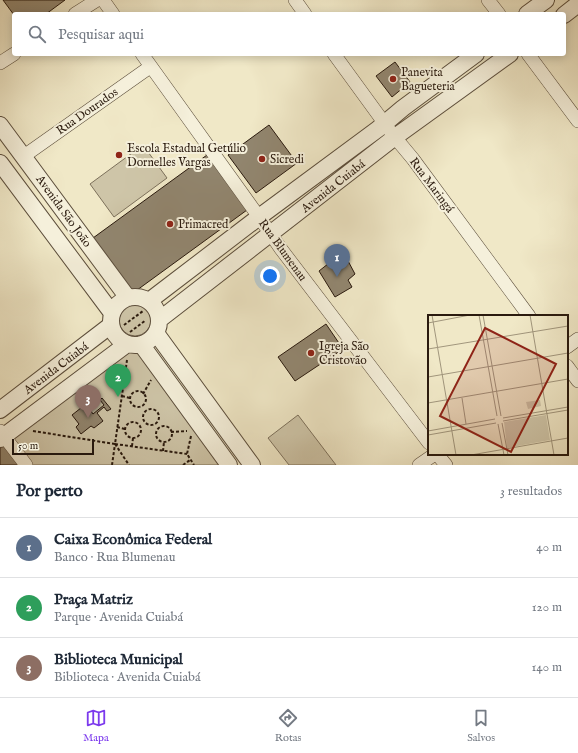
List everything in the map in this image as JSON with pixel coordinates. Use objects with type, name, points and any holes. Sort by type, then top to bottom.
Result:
[{"type":"street","points":[[78,12],[97,0]]},
{"type":"street","points":[[104,0],[112,12]]},
{"type":"street","points":[[295,0],[304,12]]},
{"type":"street","points":[[488,0],[497,12]]},
{"type":"street","points":[[530,12],[546,0]]},
{"type":"street","points":[[566,13],[578,4]]},
{"type":"street","points":[[0,63],[12,55]]},
{"type":"street","name":"Rua Blumenau","points":[[143,56],[281,249],[428,442]]},
{"type":"street","name":"Rua Maringá","points":[[335,56],[394,138],[413,159],[528,315]]},
{"type":"street","name":"Avenida Cuiabá","points":[[149,301],[473,56]]},
{"type":"street","name":"Avenida Cuiabá","points":[[157,326],[271,234],[394,138],[507,56]]},
{"type":"street","points":[[529,56],[578,121]]},
{"type":"street","name":"Rua Dourados","points":[[24,156],[150,67]]},
{"type":"street","name":"Avenida São João","points":[[0,125],[128,298]]},
{"type":"street","name":"Avenida São João","points":[[0,163],[111,319]]},
{"type":"street","points":[[229,465],[132,349],[117,337],[111,319],[118,303],[128,298],[140,297],[149,301],[155,308],[157,326],[252,465]]},
{"type":"street","name":"Avenida Cuiabá","points":[[0,410],[111,319]]},
{"type":"street","points":[[132,349],[152,338],[157,326]]},
{"type":"street","points":[[568,347],[578,339]]},
{"type":"street","name":"Avenida Cuiabá","points":[[1,435],[132,349]]},
{"type":"street","points":[[568,367],[578,381]]},
{"type":"street","points":[[1,435],[26,465]]},
{"type":"street","points":[[419,465],[434,455]]},
{"type":"street","points":[[437,455],[446,465]]},
{"type":"path","points":[[112,465],[122,396],[132,349]]},
{"type":"path","points":[[130,398],[131,403],[134,406],[139,407],[142,405],[145,400],[143,394],[151,380]]},
{"type":"path","points":[[130,398],[135,392],[140,392],[143,394]]},
{"type":"path","points":[[122,396],[130,398]]},
{"type":"path","points":[[142,405],[146,411]]},
{"type":"path","points":[[146,411],[153,410],[158,413],[159,418],[157,422],[160,428]]},
{"type":"path","points":[[145,422],[144,416],[146,411]]},
{"type":"path","points":[[145,422],[150,425],[157,422]]},
{"type":"path","points":[[139,426],[145,422]]},
{"type":"path","points":[[125,429],[130,423],[135,423],[139,426]]},
{"type":"path","points":[[125,429],[128,436],[133,438],[140,434],[139,426]]},
{"type":"path","points":[[117,427],[125,429]]},
{"type":"path","points":[[166,427],[171,432],[171,438],[168,441],[164,442],[159,440],[157,431],[160,428],[166,427]]},
{"type":"path","points":[[32,430],[187,454]]},
{"type":"path","points":[[171,432],[187,431]]},
{"type":"path","points":[[191,436],[187,454],[194,465]]},
{"type":"path","points":[[132,446],[133,438]]},
{"type":"path","points":[[163,451],[164,442]]},
{"type":"path","points":[[115,444],[129,465]]},
{"type":"path","points":[[183,465],[190,460]]},
{"type":"shaded area","points":[[143,145],[167,178],[114,217],[90,184]]},
{"type":"shaded area","points":[[132,304],[138,304],[147,308],[151,320],[147,332],[138,336],[132,336],[123,332],[119,323],[119,317],[123,308]]},
{"type":"shaded area","points":[[126,352],[136,352],[143,358],[222,465],[31,465],[10,437]]},
{"type":"shaded area","points":[[298,415],[336,465],[289,465],[268,438]]},
{"type":"building","points":[[3,0],[65,0],[49,12],[12,12]]},
{"type":"building","name":"Panevita Bagueteria","points":[[395,62],[410,82],[392,97],[376,76]]},
{"type":"building","name":"Sicredi","points":[[269,125],[297,163],[256,193],[228,155]]},
{"type":"building","name":"Primacred","points":[[207,155],[247,210],[133,293],[93,238]]},
{"type":"building","points":[[338,256],[342,262],[347,259],[355,274],[348,280],[352,287],[335,297],[319,271]]},
{"type":"building","name":"Igreja São Cristovão","points":[[326,324],[343,349],[295,381],[278,357]]},
{"type":"building","points":[[102,398],[111,409],[107,411],[104,407],[97,413],[103,421],[94,428],[91,426],[81,434],[76,427],[79,424],[72,415],[86,404],[93,414],[104,405],[100,400]]},
{"type":"building","points":[[5,444],[21,465],[0,465],[0,448]]},
{"type":"place","name":"Panevita Bagueteria","points":[[393,79]]},
{"type":"place","name":"Escola Estadual Getúlio Dornelles Vargas","points":[[119,155]]},
{"type":"place","name":"Sicredi","points":[[262,159]]},
{"type":"place","name":"Primacred","points":[[170,224]]},
{"type":"place","name":"Caixa Econômica Federal","points":[[337,277]]},
{"type":"place","name":"Igreja São Cristovão","points":[[311,353]]},
{"type":"place","name":"Praça Matriz","points":[[118,397]]},
{"type":"place","name":"Biblioteca Municipal","points":[[88,418]]}]
